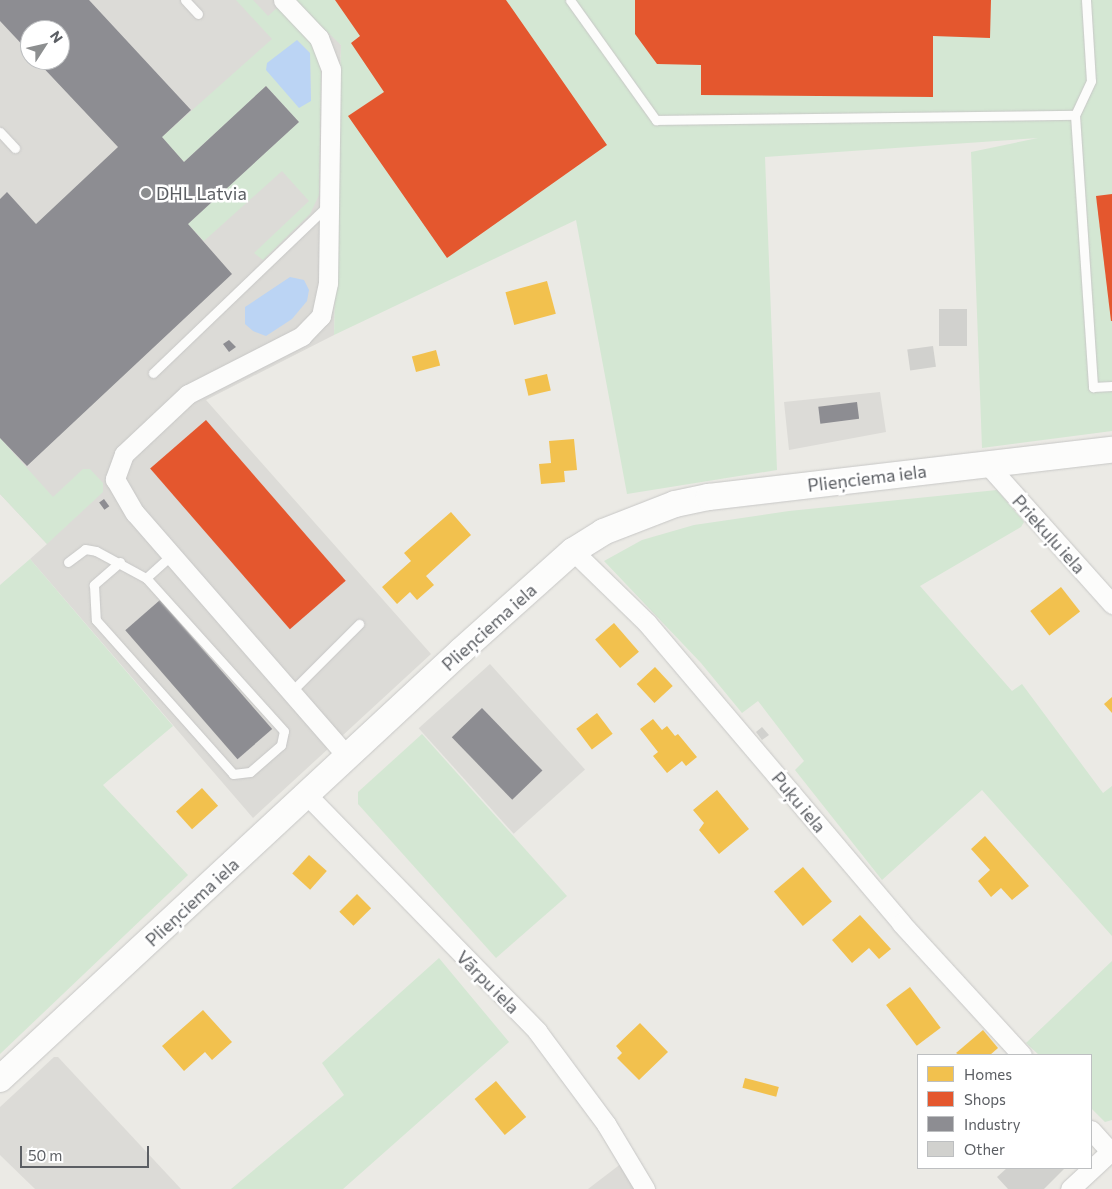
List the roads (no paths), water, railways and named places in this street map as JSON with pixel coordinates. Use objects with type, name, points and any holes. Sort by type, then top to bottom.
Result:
[{"type":"main road","name":"Plieņciema iela","points":[[0,1079],[573,551],[603,532],[675,504],[709,497],[1112,450]]},
{"type":"street","points":[[283,0],[319,38],[327,53],[331,69],[328,283],[321,316],[302,336],[188,394],[124,454],[115,479],[122,496],[349,758]]},
{"type":"street","name":"Priekuļu iela","points":[[987,464],[1112,604]]},
{"type":"street","name":"Puķu iela","points":[[573,551],[647,623],[902,923],[1021,1054]]},
{"type":"street","name":"Vārpu iela","points":[[307,795],[537,1031],[606,1124],[645,1189]]},
{"type":"street","points":[[1070,1189],[1112,1152],[1092,1131]]},
{"type":"lane","points":[[185,0],[198,14]]},
{"type":"lane","points":[[570,0],[656,120],[1075,115]]},
{"type":"lane","points":[[1086,0],[1091,81],[1075,115],[1093,387],[1112,386]]},
{"type":"lane","points":[[0,132],[14,148]]},
{"type":"lane","points":[[153,373],[328,205]]},
{"type":"lane","points":[[68,562],[85,549],[120,562],[146,578],[284,731],[281,745],[250,772],[233,774],[96,620],[94,585],[120,562]]},
{"type":"lane","points":[[146,578],[173,554]]},
{"type":"lane","points":[[292,691],[359,624]]},
{"type":"water","points":[[297,40],[310,53],[311,101],[299,108],[266,70],[267,63]]},
{"type":"water","points":[[290,277],[304,280],[309,290],[307,301],[292,319],[266,336],[253,331],[245,324],[245,307]]},
{"type":"place","name":"DHL Latvia","points":[[146,193]]}]
